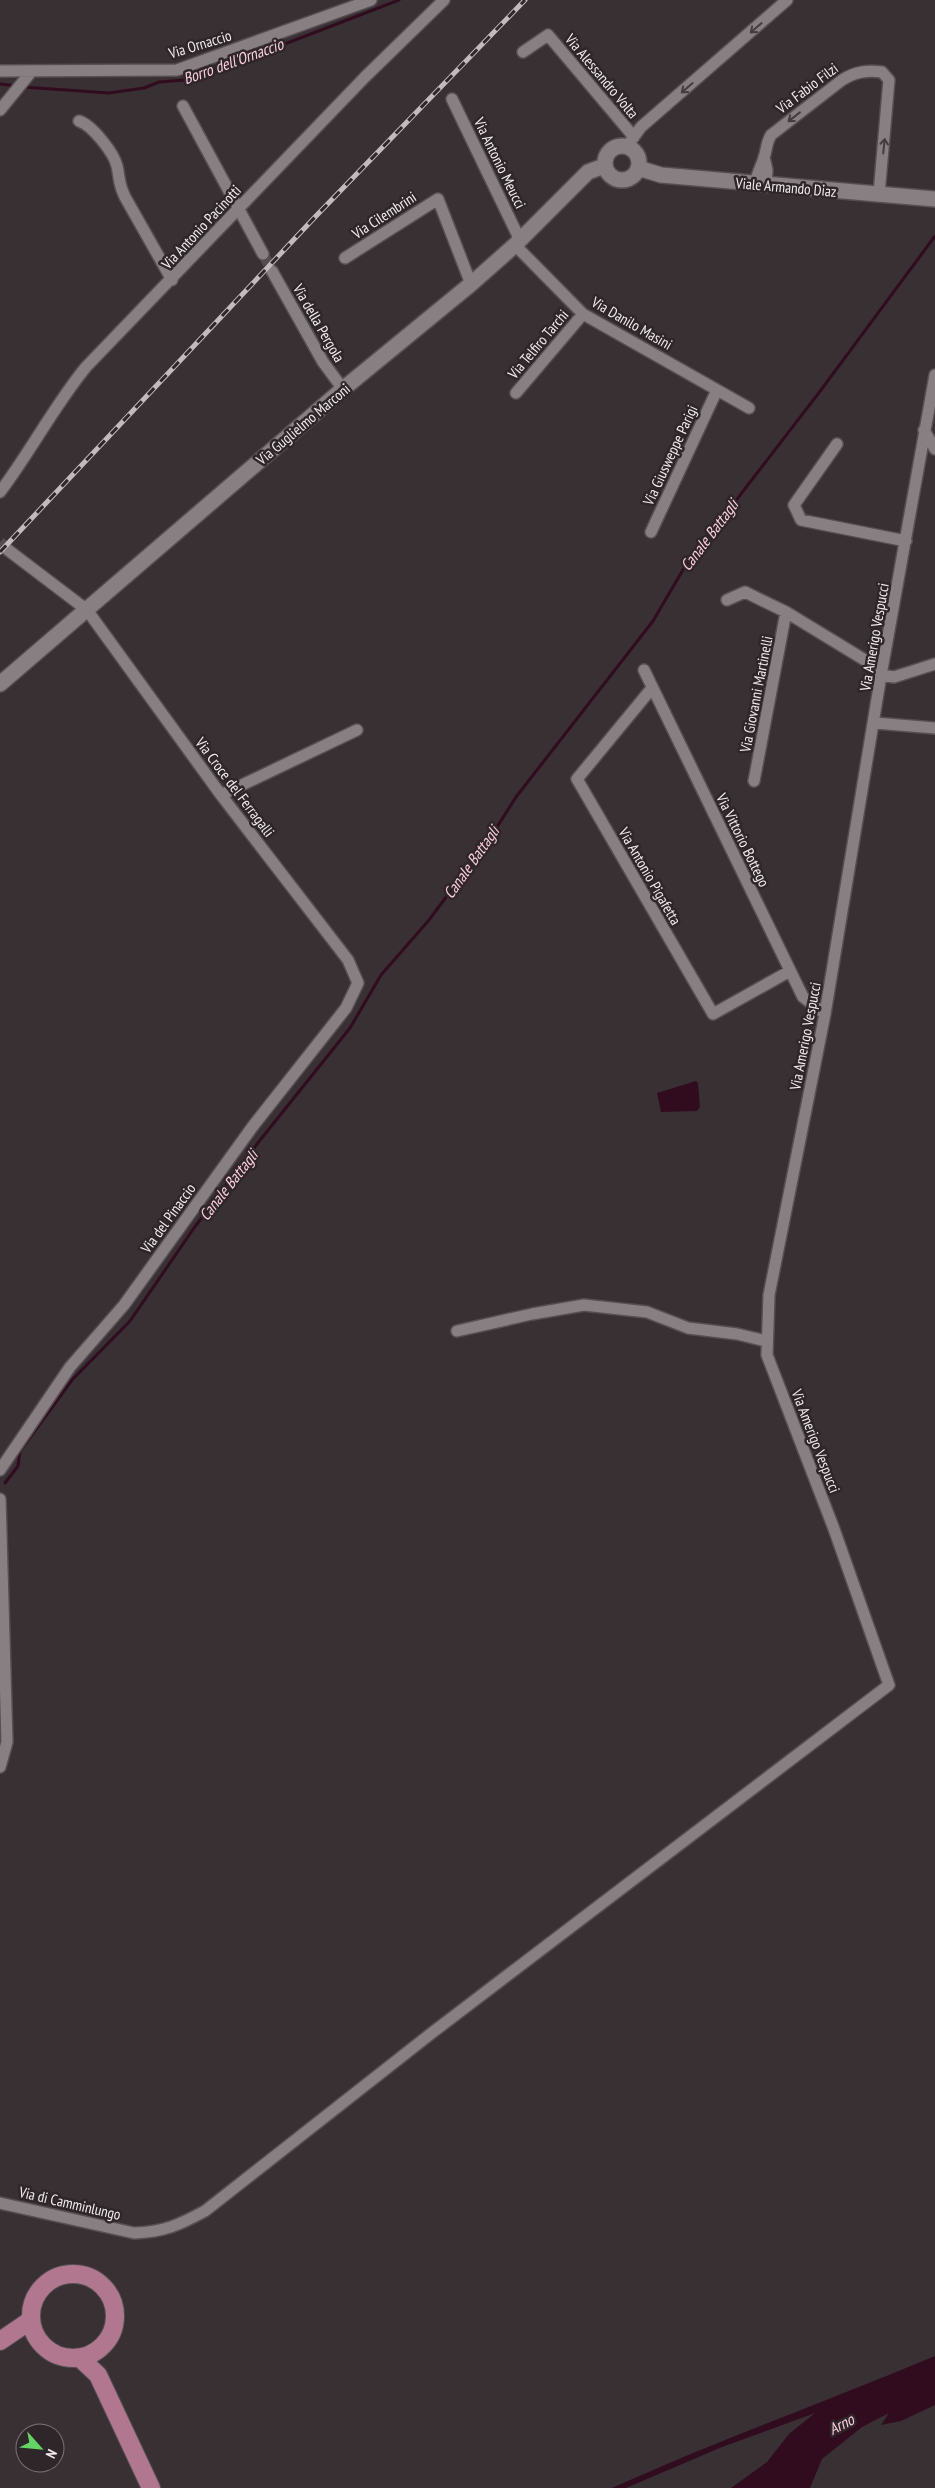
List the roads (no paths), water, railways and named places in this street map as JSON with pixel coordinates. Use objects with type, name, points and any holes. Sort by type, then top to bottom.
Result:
[{"type":"main road","points":[[75,2274],[89,2276],[101,2284],[110,2295],[115,2309],[115,2323],[110,2337],[101,2348],[80,2358],[67,2358],[55,2355],[44,2348],[36,2338],[31,2320],[32,2306],[38,2293],[48,2282],[60,2276],[75,2274]]},
{"type":"main road","points":[[1,2340],[31,2320]]},
{"type":"main road","points":[[1,2340],[36,2338]]},
{"type":"main road","points":[[98,2374],[101,2348]]},
{"type":"main road","points":[[80,2358],[98,2374],[148,2481]]},
{"type":"street","name":"Via Ornaccio","points":[[0,71],[28,76],[177,70],[371,0]]},
{"type":"street","name":"Via Antonio Pacinotti","points":[[0,492],[24,460],[50,416],[80,374],[237,210],[444,0]]},
{"type":"street","points":[[630,141],[637,155],[638,168],[628,179],[618,180],[609,175],[604,166],[604,160],[610,150],[630,141],[641,127],[787,0]]},
{"type":"street","name":"Via Alessandro Volta","points":[[523,52],[548,35],[630,141]]},
{"type":"street","name":"Via Fabio Filzi","points":[[761,185],[758,170],[764,158],[766,143],[771,134],[842,80],[852,74],[866,70],[882,72],[889,80],[879,194]]},
{"type":"street","points":[[0,110],[28,76]]},
{"type":"street","name":"Via Antonio Meucci","points":[[452,100],[518,242]]},
{"type":"street","points":[[184,106],[237,210],[263,254]]},
{"type":"street","points":[[80,121],[88,124],[115,159],[118,183],[172,280]]},
{"type":"street","name":"Via Guglielmo Marconi","points":[[0,684],[343,389],[471,284],[518,242],[588,172],[604,166]]},
{"type":"street","name":"Viale Armando Diaz","points":[[638,168],[660,175],[935,199]]},
{"type":"street","name":"Via Cilembrini","points":[[345,258],[438,198],[471,284]]},
{"type":"street","name":"Via Danilo Masini","points":[[518,242],[583,314],[749,408]]},
{"type":"street","name":"Via della Pergola","points":[[272,271],[322,362],[343,389]]},
{"type":"street","name":"Via Telfiro Tarchi","points":[[516,393],[583,314]]},
{"type":"street","name":"Via Amerigo Vespucci","points":[[889,1685],[834,1529],[767,1355],[766,1341],[769,1295],[825,1014],[875,722],[881,674],[935,375]]},
{"type":"street","name":"Via Giusweppe Parigi","points":[[651,532],[717,390]]},
{"type":"street","points":[[924,430],[935,449]]},
{"type":"street","points":[[837,444],[794,505],[801,520],[906,541]]},
{"type":"street","name":"Via Croce del Ferragalli","points":[[8,550],[87,610],[221,794],[348,960],[358,982]]},
{"type":"street","points":[[727,600],[745,592],[786,612],[873,665],[881,674],[894,677],[935,664]]},
{"type":"street","name":"Via Giovanni Martinelli","points":[[754,781],[786,612]]},
{"type":"street","name":"Via Vittorio Bottego","points":[[644,670],[803,997],[825,1014]]},
{"type":"street","name":"Via Antonio Pigafetta","points":[[652,688],[577,779],[713,1014],[790,971]]},
{"type":"street","points":[[875,722],[935,728]]},
{"type":"street","points":[[221,794],[357,730]]},
{"type":"street","name":"Via del Pinaccio","points":[[0,1470],[70,1367],[124,1305],[254,1126],[346,1008],[358,982]]},
{"type":"street","points":[[457,1331],[532,1314],[584,1305],[647,1312],[688,1328],[737,1334],[766,1341]]},
{"type":"street","points":[[0,1499],[7,1742],[0,1767]]},
{"type":"street","name":"Via di Camminlungo","points":[[0,2203],[134,2233],[154,2232],[177,2226],[205,2211],[433,2032],[889,1685]]},
{"type":"water","points":[[696,1081],[698,1083],[700,1107],[697,1111],[661,1112],[657,1093]]},
{"type":"water","name":"Arno","points":[[935,2356],[935,2405],[901,2421],[881,2425],[889,2413],[862,2427],[822,2459],[810,2488],[731,2488],[767,2462],[789,2434],[815,2413],[722,2447],[626,2488],[612,2488],[692,2453]]},
{"type":"waterway","name":"Borro dell'Ornaccio","points":[[23,87],[109,93],[144,88],[159,82],[185,80],[217,70],[399,0]]},
{"type":"waterway","name":"Borro dell'Ornaccio","points":[[0,84],[17,86]]},
{"type":"waterway","name":"Canale Battagli","points":[[5,1483],[18,1466],[20,1451],[72,1380],[130,1321],[194,1228],[257,1144],[350,1028],[381,975],[429,920],[490,838],[516,797],[653,621],[684,568],[821,390],[935,236]]},
{"type":"tunnel","points":[[263,254],[272,271]]},
{"type":"tunnel","points":[[0,542],[8,550]]},
{"type":"railway","points":[[0,552],[316,216],[525,0]]}]
